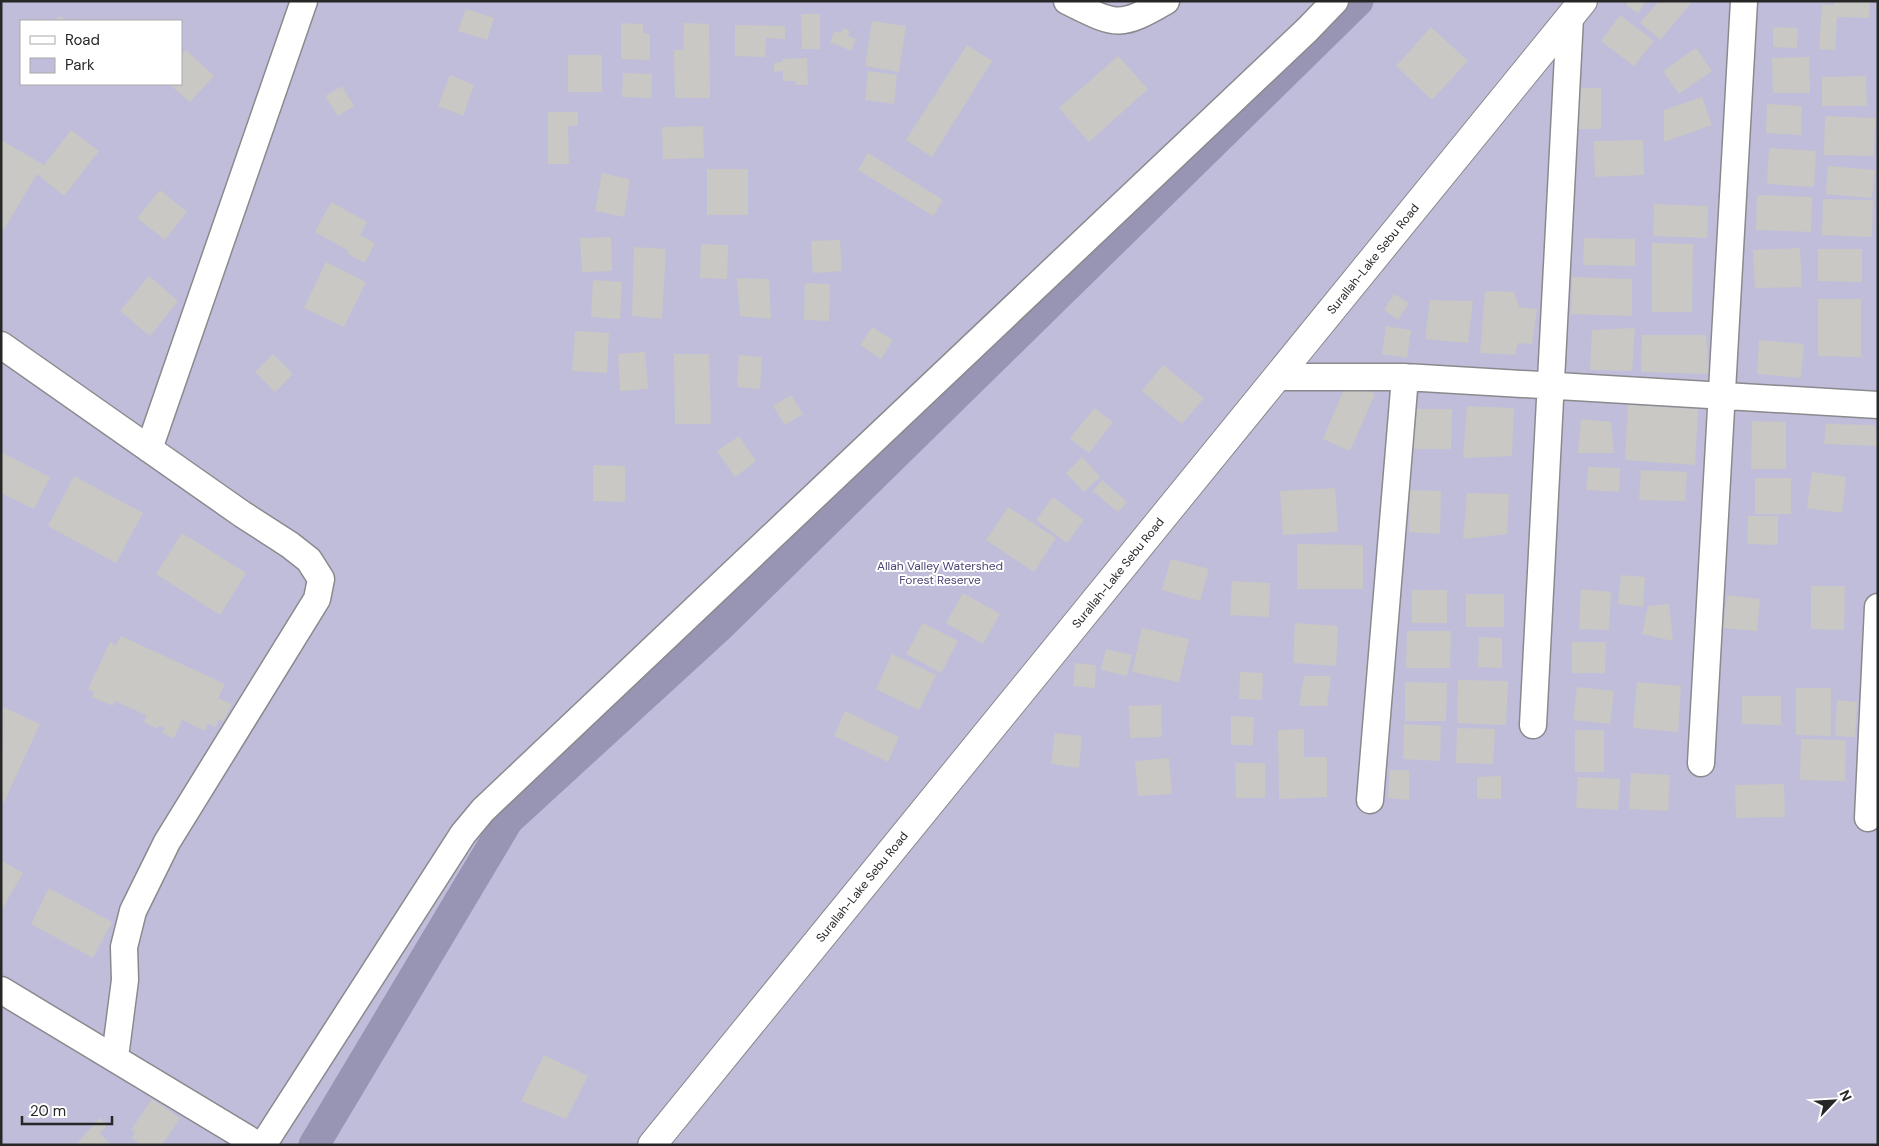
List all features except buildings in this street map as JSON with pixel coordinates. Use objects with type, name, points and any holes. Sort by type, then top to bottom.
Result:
[{"type":"main road","name":"Surallah-Lake Sebu Road","points":[[652,1145],[1577,9]]},
{"type":"street","points":[[150,449],[304,1]]},
{"type":"street","points":[[1067,1],[1104,19],[1125,22],[1166,1]]},
{"type":"street","points":[[263,1145],[463,834],[483,810],[814,495],[1029,296],[1335,1]]},
{"type":"street","points":[[1701,763],[1744,1]]},
{"type":"street","points":[[1533,725],[1552,385],[1577,9]]},
{"type":"street","points":[[1,345],[290,545],[309,560],[321,579],[317,599],[167,842],[133,911],[124,947],[125,980],[114,1057]]},
{"type":"street","points":[[1277,377],[1405,377],[1878,405]]},
{"type":"street","points":[[1370,800],[1405,377]]},
{"type":"street","points":[[1868,818],[1878,607]]},
{"type":"street","points":[[1,990],[258,1145]]},
{"type":"green space","name":"Allah Valley Watershed Forest Reserve","points":[[1,1],[1878,1],[1878,1145],[1,1145]]},
{"type":"waterway","points":[[314,1145],[508,820],[722,624],[1358,1]]}]
